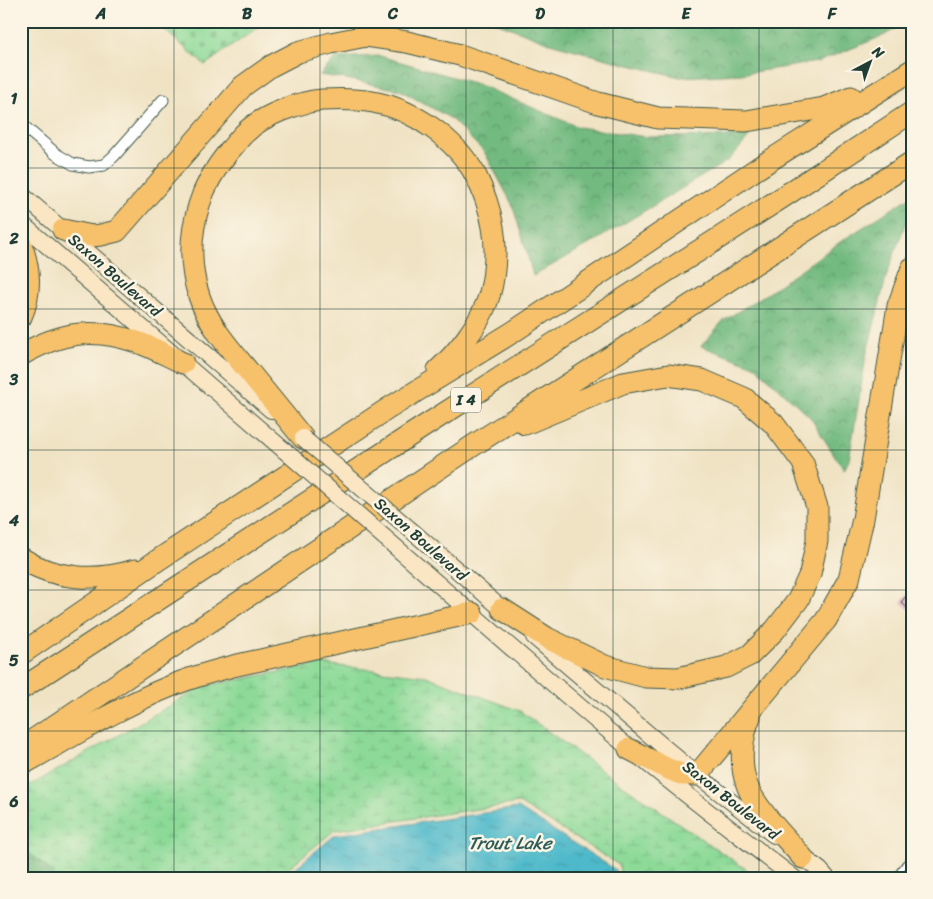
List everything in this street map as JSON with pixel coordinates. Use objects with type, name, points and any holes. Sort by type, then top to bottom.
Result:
[{"type":"highway","points":[[63,230],[92,236],[117,231],[242,86],[271,66],[298,52],[331,42],[366,36],[408,42],[460,55],[598,103],[658,118],[746,121],[824,108],[909,71]]},
{"type":"highway","points":[[21,654],[158,560],[389,408],[513,332],[758,168],[909,71]]},
{"type":"highway","points":[[303,438],[225,343],[208,318],[193,277],[191,250],[194,222],[201,197],[211,176],[222,160],[247,131],[264,119],[298,104],[314,101],[353,99],[374,102],[413,116],[431,127],[448,141],[464,159],[475,175],[491,214],[495,236],[493,276],[487,301],[479,319],[455,353],[440,369],[389,408]]},
{"type":"highway","name":"I 4","points":[[21,689],[423,427],[784,197],[912,112]]},
{"type":"highway","name":"I 4","points":[[21,748],[474,446],[912,162]]},
{"type":"highway","points":[[21,244],[27,265],[29,288],[27,302],[21,318]]},
{"type":"highway","points":[[629,749],[666,768],[683,774],[697,775],[826,620],[849,579],[863,519],[898,306],[912,268]]},
{"type":"highway","points":[[21,355],[50,341],[71,334],[104,334],[138,342],[183,363]]},
{"type":"highway","points":[[474,446],[623,383],[668,375],[702,380],[744,398],[774,424],[803,463],[817,507],[817,541],[812,566],[798,600],[775,630],[750,655],[726,667],[678,678],[646,677],[605,666],[590,659],[547,638],[502,609]]},
{"type":"highway","points":[[21,558],[56,574],[87,578],[122,574],[139,569],[158,560]]},
{"type":"highway","points":[[21,765],[134,702],[198,675],[472,613]]},
{"type":"highway","points":[[754,707],[746,728],[743,745],[743,769],[746,785],[759,806],[803,858]]},
{"type":"main road","name":"Saxon Boulevard","points":[[21,194],[697,775],[820,870],[827,878]]},
{"type":"main road","name":"Saxon Boulevard","points":[[21,223],[552,684],[685,794],[794,878]]},
{"type":"street","points":[[21,124],[56,154],[73,164],[89,167],[104,165],[163,100]]},
{"type":"lane","points":[[895,878],[912,857]]},
{"type":"green space","points":[[154,21],[270,21],[264,23],[205,65]]},
{"type":"green space","points":[[493,21],[909,21],[885,35],[818,62],[741,74],[680,77],[550,43]]},
{"type":"green space","points":[[380,56],[477,84],[578,127],[646,137],[750,136],[729,160],[533,276],[512,204],[485,153],[450,118],[400,90],[320,75],[335,58]]},
{"type":"green space","points":[[912,196],[909,214],[887,274],[866,356],[849,460],[844,470],[810,417],[755,366],[701,346],[723,321]]},
{"type":"green space","points":[[322,664],[426,676],[520,711],[618,782],[759,878],[615,878],[620,870],[619,865],[519,803],[335,830],[276,878],[53,878],[54,873],[21,846],[21,791],[204,686]]},
{"type":"green space","points":[[21,846],[54,873],[53,878],[21,878]]},
{"type":"water","name":"Trout Lake","points":[[518,808],[616,870],[609,878],[283,878],[335,835]]},
{"type":"building","points":[[912,589],[912,612],[901,602]]}]
